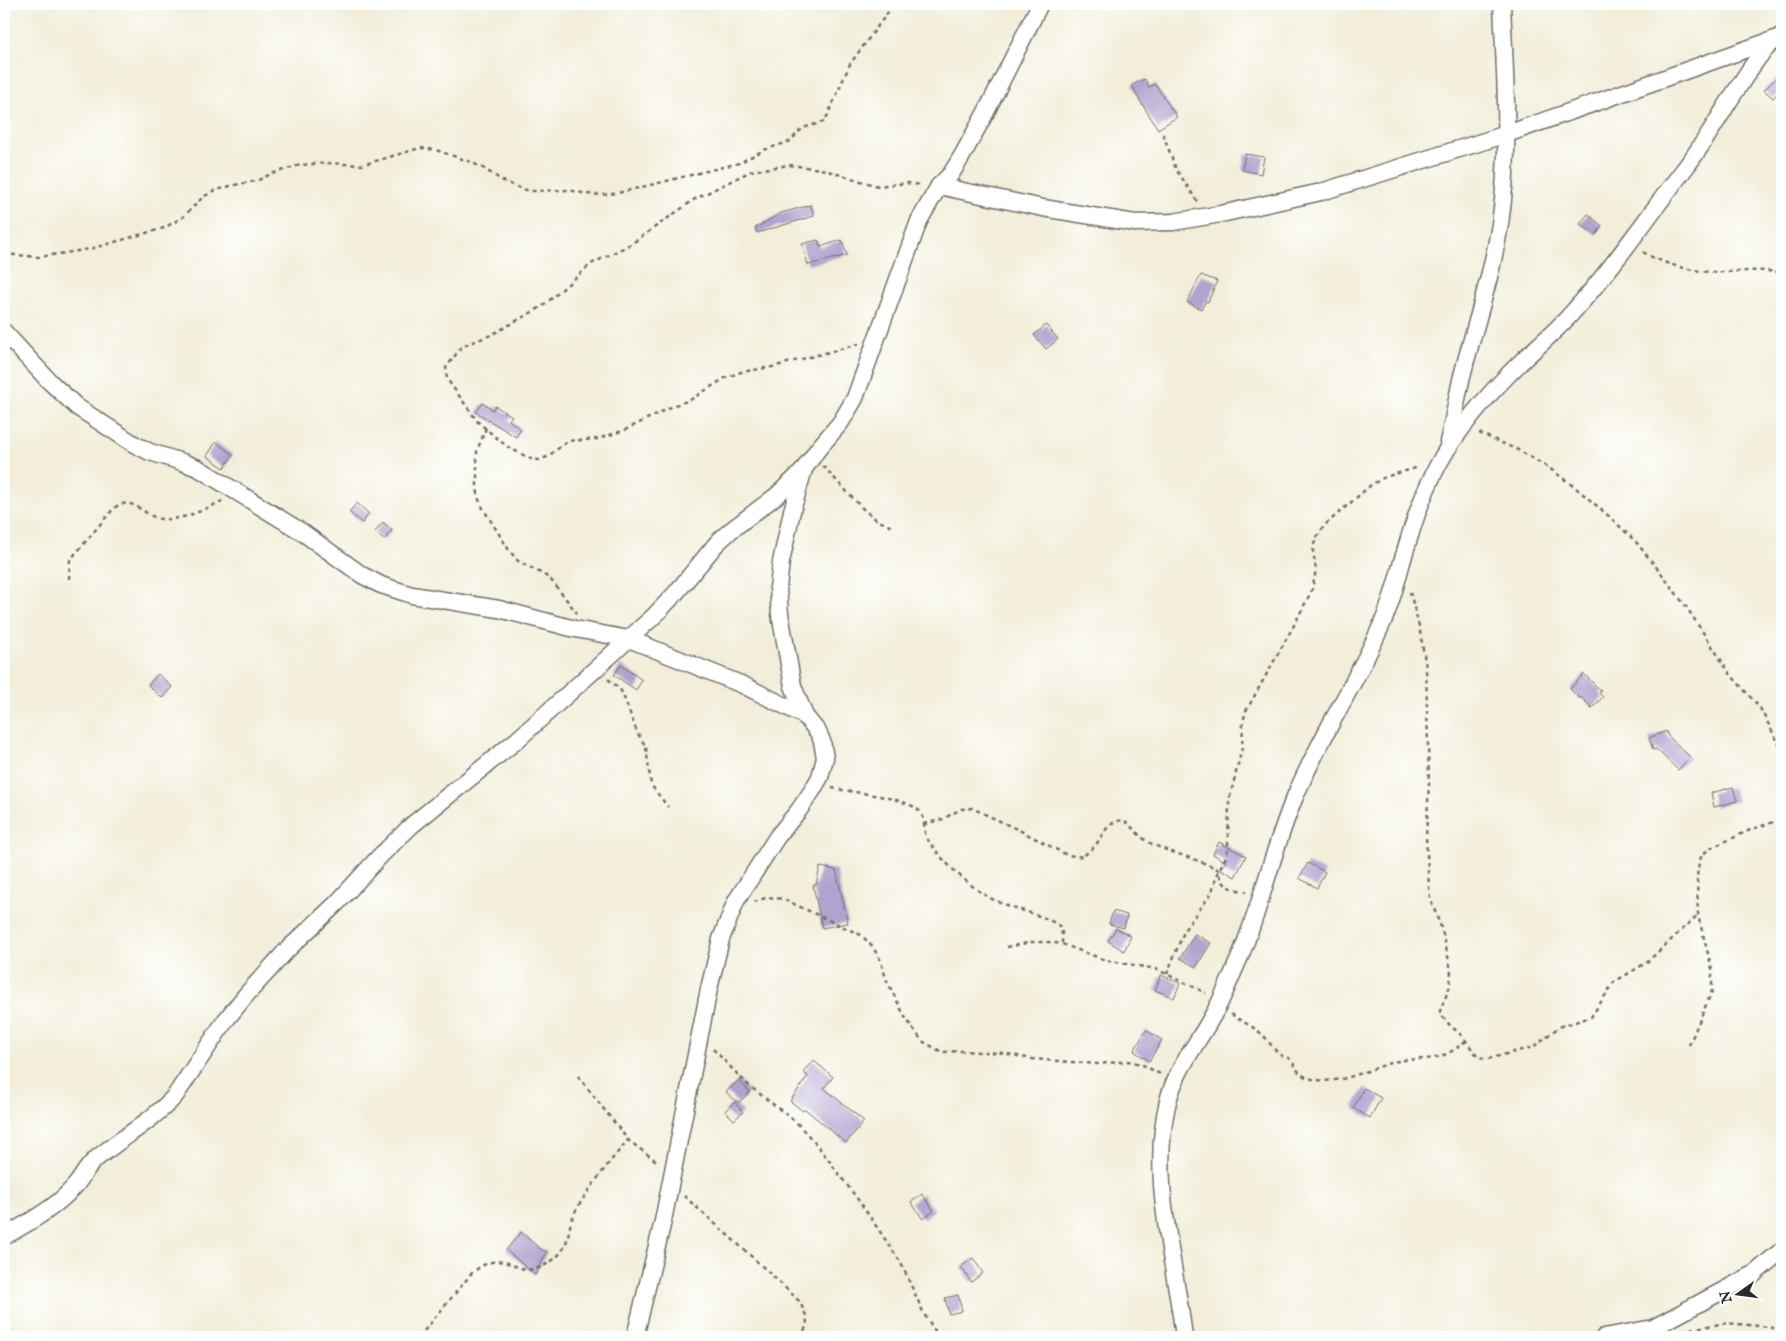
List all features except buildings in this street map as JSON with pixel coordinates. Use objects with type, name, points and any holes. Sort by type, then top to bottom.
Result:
[{"type":"street","points":[[4,1237],[62,1198],[73,1188],[83,1172],[96,1159],[168,1104],[225,1021],[246,994],[286,950],[337,903],[380,856],[412,826],[517,740],[629,639],[675,594],[717,543],[776,496],[808,464],[849,410],[877,339],[919,221],[939,186],[950,174],[977,130],[1040,4]]},
{"type":"street","points":[[1443,456],[1457,395],[1486,294],[1500,225],[1507,134],[1502,4]]},
{"type":"street","points":[[939,186],[1043,208],[1135,223],[1173,222],[1217,215],[1321,192],[1507,134],[1779,37]]},
{"type":"street","points":[[1184,1337],[1168,1230],[1162,1171],[1163,1124],[1169,1098],[1174,1082],[1219,1003],[1239,959],[1262,897],[1296,793],[1362,667],[1384,620],[1416,516],[1443,456],[1464,426],[1509,374],[1572,314],[1631,241],[1693,158],[1757,60],[1779,37]]},
{"type":"street","points":[[4,332],[50,382],[77,407],[134,444],[150,452],[198,468],[302,532],[362,575],[381,585],[412,595],[499,609],[547,623],[629,639],[743,685],[805,716]]},
{"type":"street","points":[[635,1337],[672,1178],[708,989],[721,939],[736,901],[777,837],[799,810],[817,781],[825,758],[818,732],[805,716],[793,686],[780,614],[778,588],[788,528],[808,464]]},
{"type":"street","points":[[1604,1337],[1653,1328],[1754,1274],[1782,1250]]},
{"type":"path","points":[[4,254],[39,257],[90,249],[169,226],[183,217],[203,197],[230,186],[256,181],[300,165],[327,163],[362,164],[420,148],[436,150],[468,161],[503,181],[522,189],[531,191],[569,190],[602,195],[627,192],[648,184],[739,163],[764,150],[791,141],[798,132],[806,127],[817,125],[826,119],[850,64],[894,4]]},
{"type":"path","points":[[1163,134],[1176,168],[1191,194],[1200,205],[1217,215]]},
{"type":"path","points":[[877,339],[772,367],[741,372],[724,378],[690,400],[675,405],[625,430],[598,439],[568,441],[547,457],[539,460],[531,459],[508,447],[478,422],[447,379],[446,368],[462,346],[518,321],[543,306],[592,264],[631,244],[695,199],[751,171],[789,165],[821,169],[878,186],[907,184],[939,186]]},
{"type":"path","points":[[1631,241],[1638,249],[1652,257],[1687,270],[1714,272],[1757,270],[1782,273]]},
{"type":"path","points":[[1464,426],[1518,450],[1548,468],[1576,488],[1636,542],[1687,608],[1731,675],[1760,708],[1782,750]]},
{"type":"path","points":[[486,428],[477,452],[479,500],[484,510],[518,561],[551,580],[595,633]]},
{"type":"path","points":[[1167,974],[1185,929],[1211,894],[1228,849],[1229,801],[1242,748],[1243,722],[1246,711],[1312,590],[1316,570],[1313,551],[1317,537],[1325,525],[1371,485],[1392,474],[1443,456]]},
{"type":"path","points":[[808,464],[826,468],[851,498],[864,510],[877,520],[892,527]]},
{"type":"path","points":[[69,579],[70,560],[120,503],[127,503],[155,518],[173,518],[198,512],[226,499],[242,495]]},
{"type":"path","points":[[1409,586],[1419,626],[1426,668],[1429,784],[1426,837],[1430,898],[1442,930],[1451,970],[1450,986],[1440,1012],[1443,1020],[1483,1059],[1533,1047],[1559,1027],[1591,1017],[1614,982],[1646,963],[1698,915]]},
{"type":"path","points":[[593,671],[620,688],[637,732],[646,747],[651,786],[668,807]]},
{"type":"path","points":[[817,781],[835,788],[879,797],[918,809],[922,813],[927,838],[946,862],[986,896],[1041,916],[1059,925],[1062,931],[1062,944]]},
{"type":"path","points":[[924,824],[943,819],[955,811],[966,807],[1023,832],[1067,856],[1082,857],[1095,846],[1112,823],[1124,820],[1149,842],[1206,863],[1219,870]]},
{"type":"path","points":[[1689,1045],[1712,991],[1712,969],[1698,915],[1697,877],[1699,862],[1702,855],[1709,849],[1750,830],[1782,819]]},
{"type":"path","points":[[1219,870],[1221,880],[1226,886],[1262,897]]},
{"type":"path","points":[[751,904],[759,899],[775,897],[861,935],[872,946],[880,959],[887,981],[905,1017],[922,1041],[942,1052],[1003,1053],[1032,1058],[1098,1064],[1128,1061],[1146,1067],[1174,1082]]},
{"type":"path","points":[[1007,946],[1032,942],[1062,944],[1105,960],[1156,969],[1206,992],[1236,1017],[1250,1024],[1263,1035],[1280,1055],[1291,1060],[1297,1072],[1306,1077],[1322,1080],[1360,1074],[1398,1061],[1441,1056],[1466,1042]]},
{"type":"path","points":[[700,1036],[747,1084],[796,1122],[818,1146],[902,1263],[924,1314],[939,1337]]},
{"type":"path","points":[[578,1076],[628,1140],[672,1178],[725,1233],[799,1301],[806,1313],[807,1322],[806,1330],[800,1337]]},
{"type":"path","points":[[419,1337],[472,1273],[481,1266],[498,1261],[523,1270],[530,1270],[551,1262],[566,1244],[575,1213],[628,1140]]},
{"type":"path","points":[[1653,1328],[1665,1331],[1686,1330],[1727,1323],[1782,1330]]}]
